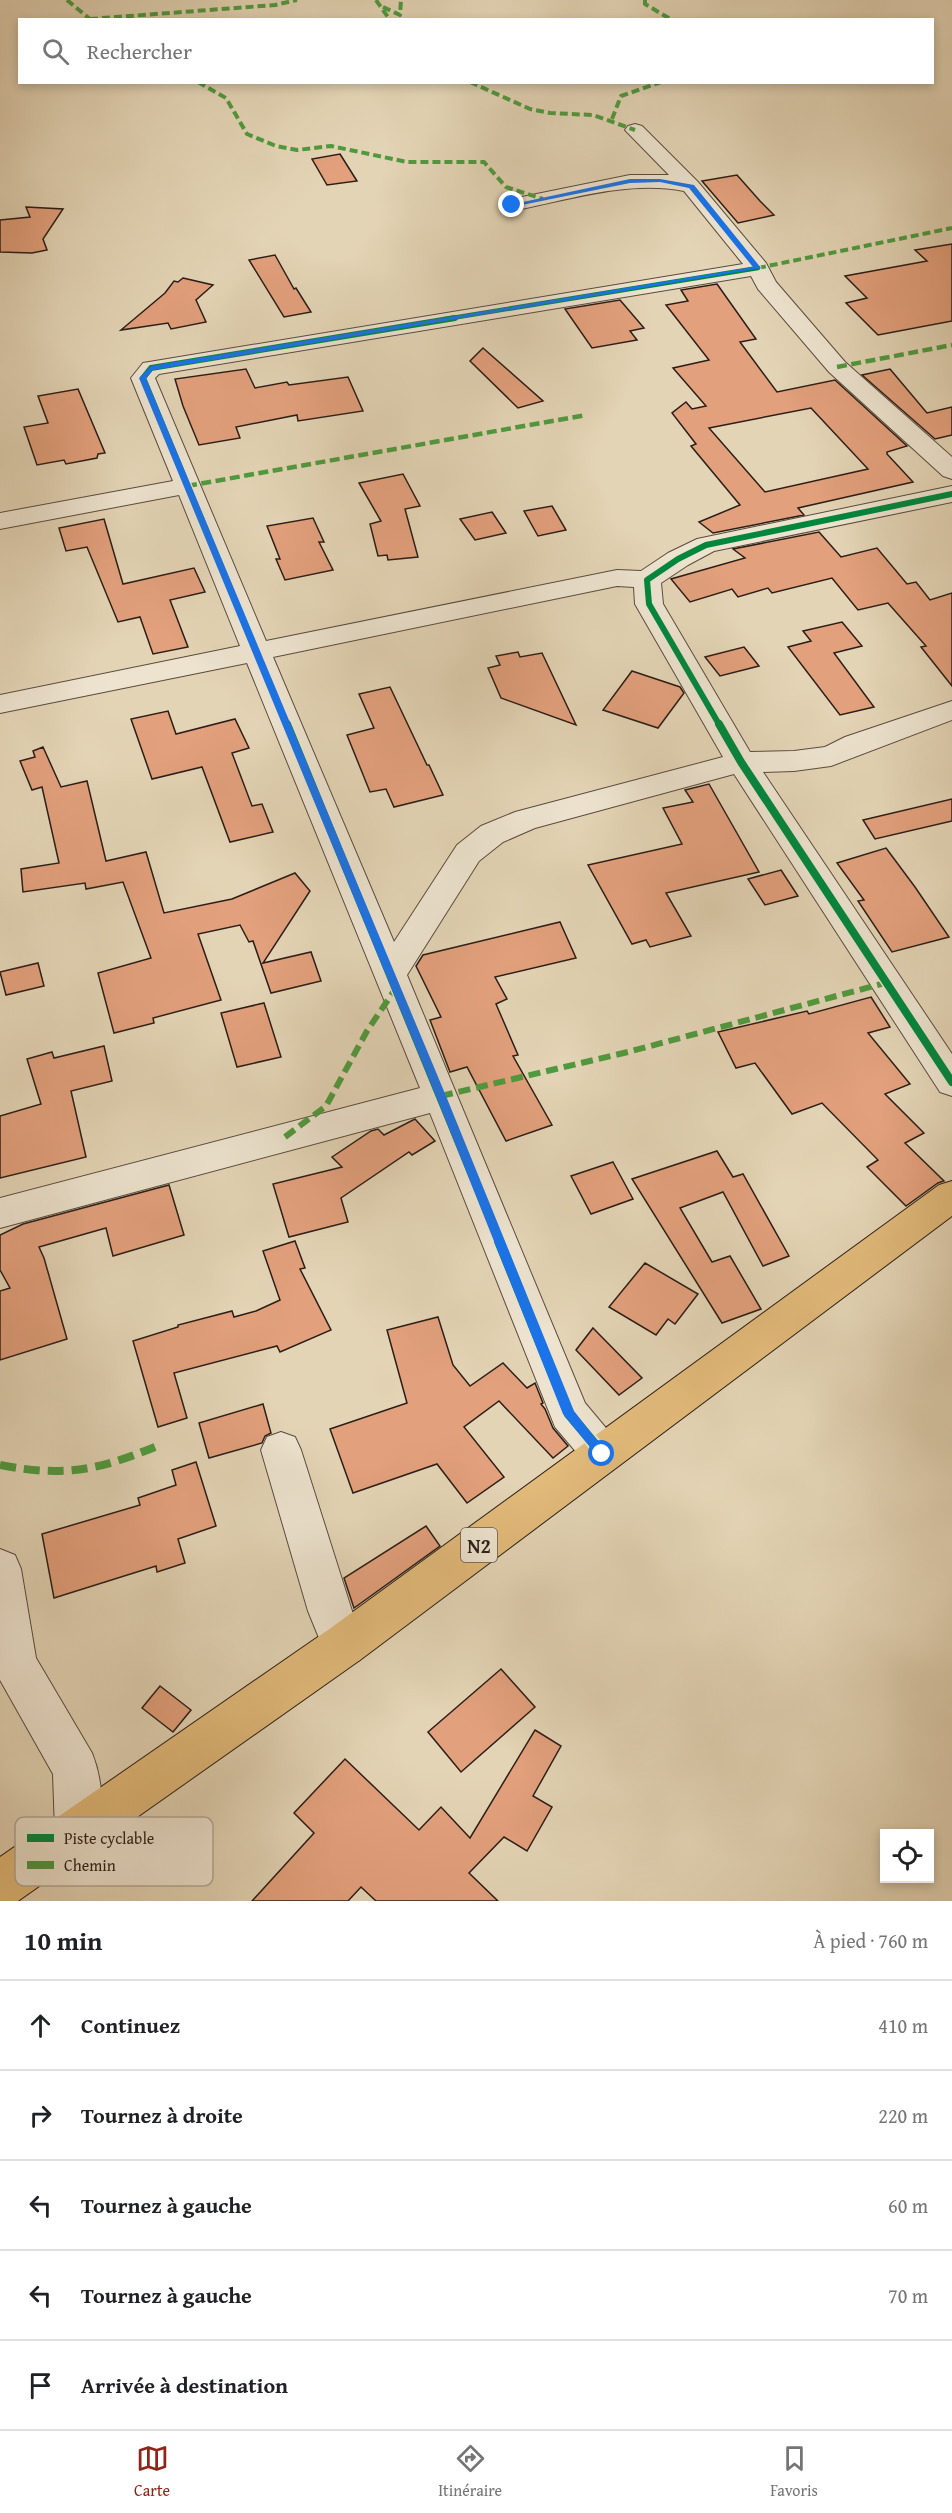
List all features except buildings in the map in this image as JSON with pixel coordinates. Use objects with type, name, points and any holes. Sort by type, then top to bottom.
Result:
[{"type":"highway","name":"N2","points":[[98,1817],[344,1645],[952,1196]]},
{"type":"highway","name":"N2","points":[[0,1885],[15,1875]]},
{"type":"street","points":[[635,130],[691,186],[758,268],[766,285],[837,367],[952,471]]},
{"type":"street","points":[[512,205],[630,181],[660,180],[691,186]]},
{"type":"street","points":[[602,1454],[569,1414],[441,1096],[143,378],[151,368],[758,268]]},
{"type":"street","points":[[0,521],[187,486]]},
{"type":"street","points":[[0,705],[617,578],[647,580],[678,559],[706,545],[952,494]]},
{"type":"street","points":[[647,580],[649,604],[741,762],[952,1082]]},
{"type":"street","points":[[390,975],[410,948],[468,853],[492,834],[526,820],[741,762],[794,761],[831,756],[856,744],[952,710]]},
{"type":"street","points":[[0,1213],[441,1096]]},
{"type":"street","points":[[281,1450],[330,1611],[344,1645]]},
{"type":"street","points":[[0,1569],[15,1664],[76,1769],[78,1817]]},
{"type":"marked path","points":[[67,0],[89,18]]},
{"type":"marked path","points":[[103,18],[275,5],[297,0]]},
{"type":"marked path","points":[[376,0],[389,18]]},
{"type":"marked path","points":[[383,7],[400,15],[401,0]]},
{"type":"marked path","points":[[645,0],[645,4],[669,18]]},
{"type":"marked path","points":[[202,84],[226,98],[247,134],[276,146],[297,150],[331,146],[407,162],[484,162],[506,187],[543,199]]},
{"type":"marked path","points":[[474,84],[512,103],[539,112],[593,115],[635,130]]},
{"type":"marked path","points":[[612,119],[621,96],[655,84]]},
{"type":"marked path","points":[[758,268],[952,228]]},
{"type":"marked path","points":[[837,367],[952,345]]},
{"type":"marked path","points":[[187,486],[586,415]]},
{"type":"marked path","points":[[441,1096],[628,1052],[885,983]]},
{"type":"marked path","points":[[285,1137],[326,1106],[367,1031],[396,988]]},
{"type":"marked path","points":[[0,1465],[43,1472],[79,1471],[114,1463],[155,1447]]},
{"type":"cycle path","points":[[602,1453],[569,1414],[441,1096],[143,378],[151,368],[758,268]]},
{"type":"cycle path","points":[[952,494],[706,545],[678,559],[647,580],[649,604],[741,762],[952,1082]]},
{"type":"route","points":[[512,205],[630,181],[660,180],[691,186],[758,268],[151,368],[143,378],[441,1096],[569,1414],[602,1454]]}]
